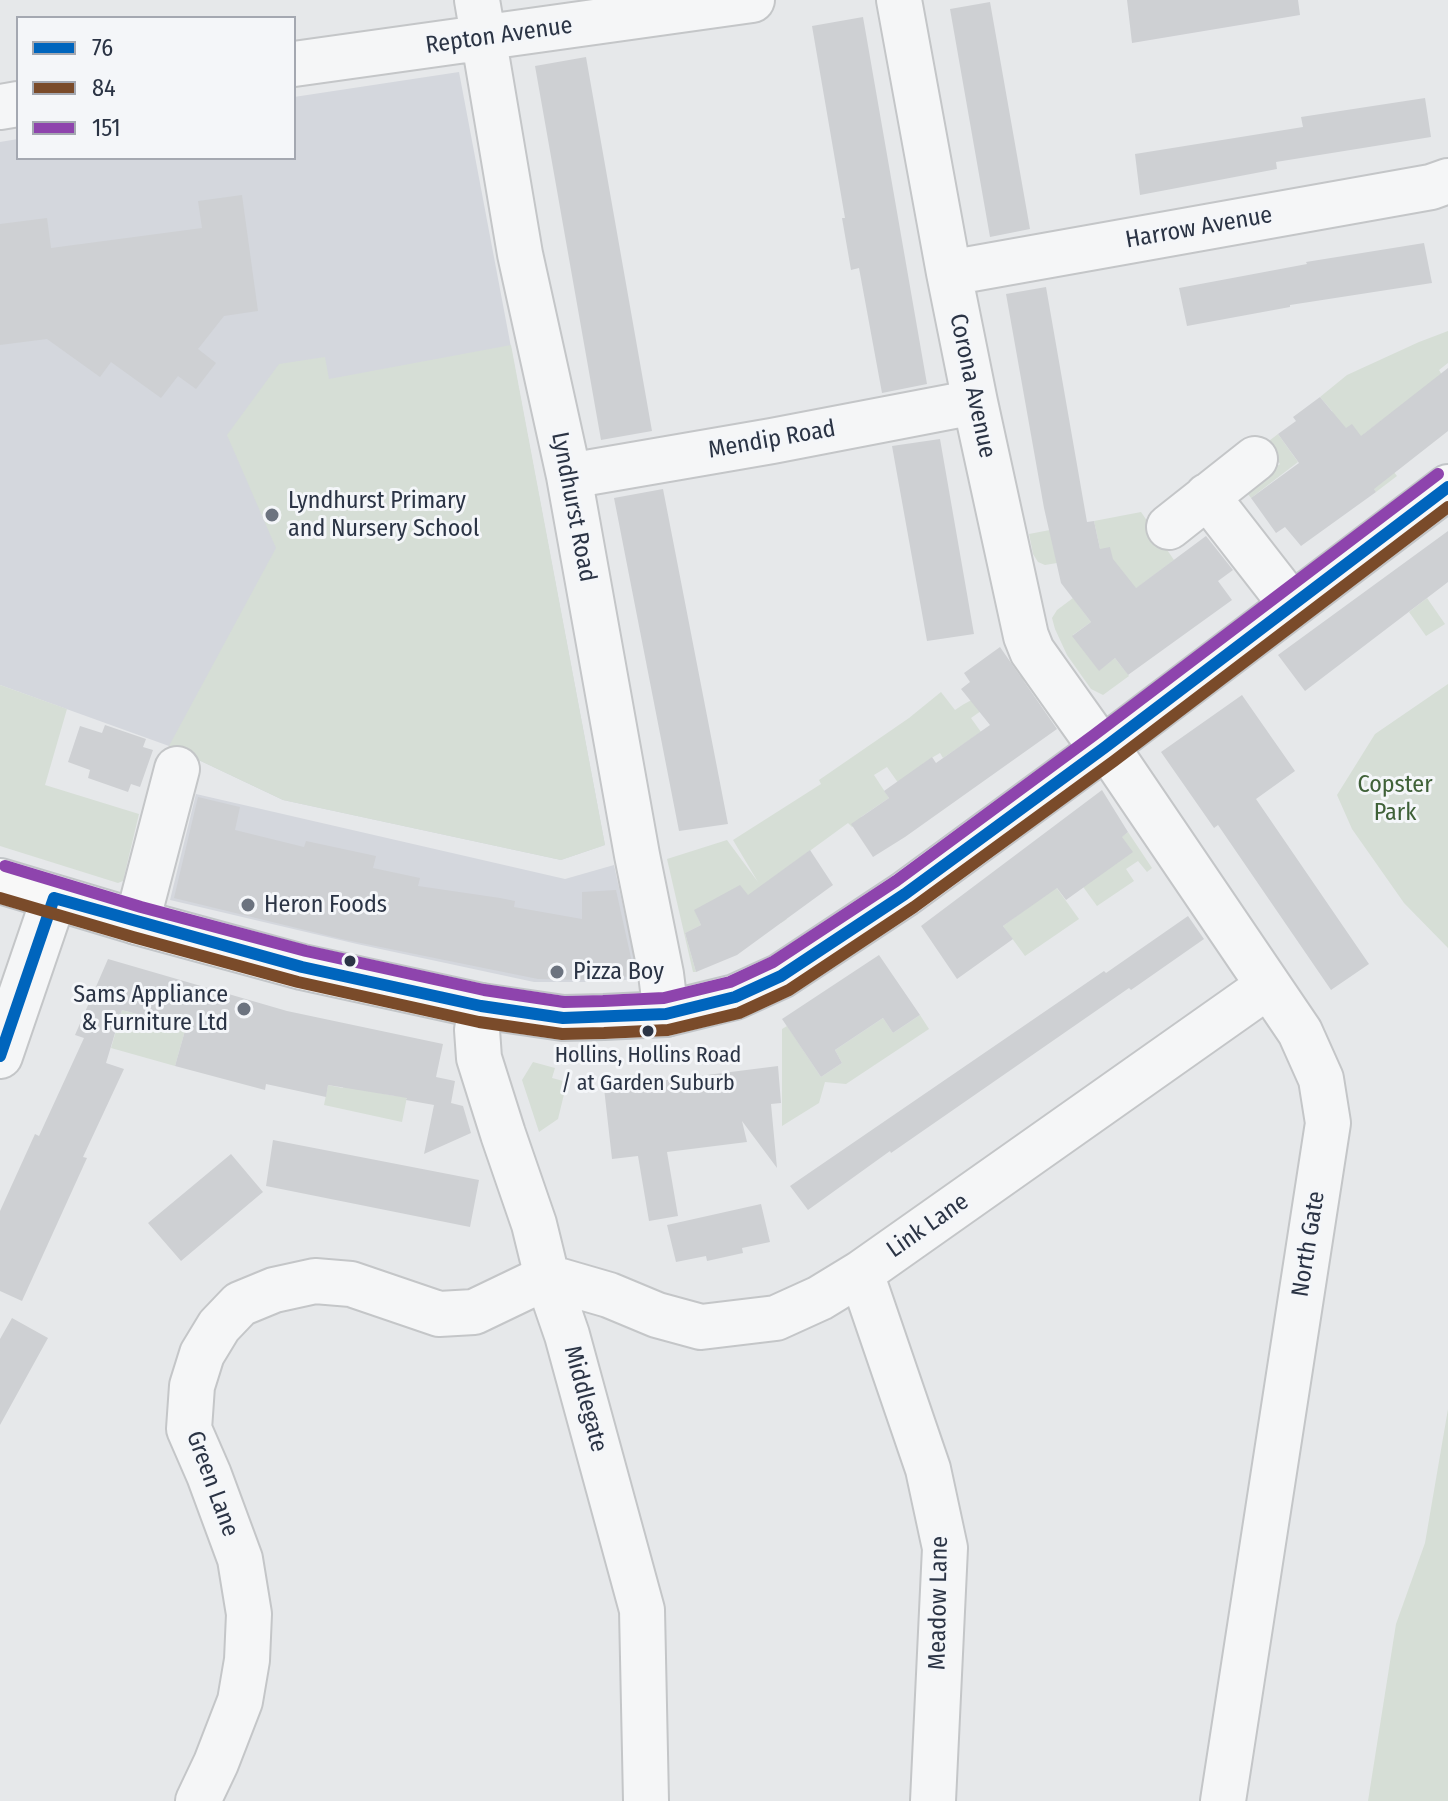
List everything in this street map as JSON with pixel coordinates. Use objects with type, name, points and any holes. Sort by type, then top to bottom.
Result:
[{"type":"main road","points":[[0,881],[302,967],[481,1006],[563,1018],[666,1014],[735,997],[781,976],[887,906],[1104,748],[1448,487]]},
{"type":"street","name":"Repton Avenue","points":[[296,64],[481,19],[752,0]]},
{"type":"street","name":"Corona Avenue","points":[[899,0],[949,273],[1026,636],[1032,651],[1104,748]]},
{"type":"street","name":"Lyndhurst Road","points":[[481,19],[520,254],[569,476],[666,1014]]},
{"type":"street","name":"Harrow Avenue","points":[[949,273],[1431,187],[1448,181]]},
{"type":"street","name":"Mendip Road","points":[[569,476],[975,402]]},
{"type":"street","points":[[1169,527],[1255,459]]},
{"type":"street","points":[[1207,496],[1291,604]]},
{"type":"street","name":"North Gate","points":[[1104,748],[1117,762],[1300,1032],[1321,1079],[1328,1123],[1223,1801]]},
{"type":"street","points":[[137,922],[177,769]]},
{"type":"street","points":[[0,1056],[54,898]]},
{"type":"street","name":"Link Lane","points":[[547,1277],[701,1327],[776,1318],[820,1298],[861,1273],[1268,986]]},
{"type":"street","name":"Middlegate","points":[[481,1006],[477,1030],[479,1058],[567,1335],[642,1610],[646,1801]]},
{"type":"street","name":"Meadow Lane","points":[[861,1273],[928,1469],[945,1548],[933,1801]]},
{"type":"street","name":"Green Lane","points":[[198,1801],[240,1701],[247,1660],[249,1614],[240,1559],[189,1429],[192,1386],[202,1354],[219,1326],[240,1304],[274,1290],[315,1281],[351,1284],[439,1314],[474,1312],[547,1277]]},
{"type":"shaded area","name":"Lyndhurst Primary and Nursery School","points":[[459,72],[605,845],[561,860],[283,800],[169,746],[0,685],[0,142],[16,139],[16,160],[296,160],[296,97]]},
{"type":"shaded area","points":[[196,794],[565,879],[614,865],[639,979],[534,982],[170,900]]},
{"type":"green space","points":[[1448,331],[1448,363],[1439,370],[1442,375],[1364,434],[1397,476],[1376,492],[1335,436],[1332,411],[1320,397],[1347,375]]},
{"type":"green space","points":[[511,345],[605,845],[561,860],[283,800],[169,746],[276,548],[227,435],[279,364],[325,357],[329,379]]},
{"type":"green space","points":[[1278,434],[1298,462],[1251,498],[1245,490],[1280,464],[1265,444]]},
{"type":"green space","points":[[1141,512],[1174,560],[1126,596],[1100,549],[1094,521]]},
{"type":"green space","points":[[1050,530],[1057,563],[1045,565],[1038,562],[1033,554],[1029,534]]},
{"type":"green space","points":[[1073,598],[1091,622],[1073,635],[1099,670],[1115,658],[1129,676],[1103,695],[1091,689],[1067,655],[1055,629],[1052,618]]},
{"type":"green space","points":[[1427,598],[1445,624],[1426,636],[1409,612]]},
{"type":"green space","points":[[1021,675],[1025,680],[971,718],[981,732],[943,758],[940,753],[928,760],[901,787],[887,767],[874,775],[889,798],[861,817],[863,820],[852,827],[848,823],[763,885],[787,919],[781,923],[749,897],[695,911],[701,925],[685,933],[696,972],[693,972],[667,859],[727,840],[758,882],[733,840],[821,784],[819,780],[941,692],[955,710]]},
{"type":"green space","name":"Copster Park","points":[[1448,684],[1448,948],[1404,903],[1352,829],[1337,795],[1375,734]]},
{"type":"green space","points":[[0,685],[67,709],[45,785],[139,814],[123,881],[118,883],[0,846]]},
{"type":"green space","points":[[1128,832],[1152,868],[1147,872],[1138,861],[1126,869],[1134,881],[1097,906],[1073,873]]},
{"type":"green space","points":[[1056,887],[1079,919],[1025,956],[1003,926]]},
{"type":"green space","points":[[122,1010],[186,1027],[175,1066],[111,1048]]},
{"type":"green space","points":[[920,1015],[929,1029],[846,1084],[825,1082],[819,1103],[782,1126],[782,1029],[787,1026],[821,1077],[842,1063],[835,1050],[883,1018],[893,1033]]},
{"type":"green space","points":[[533,1062],[555,1068],[552,1078],[567,1082],[558,1119],[539,1132],[522,1080]]},
{"type":"green space","points":[[347,1074],[370,1091],[395,1096],[409,1087],[402,1122],[324,1105],[328,1085],[343,1088]]},
{"type":"green space","points":[[1448,1409],[1448,1801],[1368,1801],[1396,1624],[1425,1543]]},
{"type":"building","points":[[1127,0],[1298,0],[1300,15],[1132,43]]},
{"type":"building","points":[[990,2],[1030,229],[990,237],[950,9]]},
{"type":"building","points":[[863,17],[927,384],[882,393],[859,268],[851,270],[812,26]]},
{"type":"building","points":[[586,57],[652,431],[601,440],[535,66]]},
{"type":"building","points":[[1425,98],[1431,137],[1276,162],[1277,169],[1140,195],[1135,154],[1303,127],[1301,117]]},
{"type":"building","points":[[242,195],[258,311],[224,316],[198,349],[216,363],[196,389],[178,376],[161,398],[111,362],[100,377],[47,339],[0,345],[0,224],[47,218],[51,248],[202,228],[198,201]]},
{"type":"building","points":[[1424,243],[1432,283],[1290,305],[1187,326],[1179,288],[1306,262]]},
{"type":"building","points":[[1046,287],[1087,522],[1094,521],[1100,549],[1110,547],[1113,559],[1136,588],[1206,536],[1233,570],[1218,581],[1232,600],[1128,675],[1115,658],[1099,671],[1072,636],[1091,622],[1061,583],[1044,508],[1006,294]]},
{"type":"building","points":[[1448,368],[1448,431],[1374,489],[1376,492],[1301,546],[1285,527],[1276,533],[1251,498],[1299,463],[1278,434],[1296,421],[1293,417],[1320,397],[1346,428],[1352,424],[1361,436]]},
{"type":"building","points":[[940,439],[974,634],[927,641],[892,446]]},
{"type":"building","points":[[663,489],[728,824],[679,831],[614,498]]},
{"type":"building","points":[[1448,531],[1448,582],[1305,691],[1278,655]]},
{"type":"building","points":[[1000,647],[1057,729],[873,857],[851,824],[889,798],[884,791],[932,757],[936,763],[990,725],[961,689],[970,682],[964,673]]},
{"type":"building","points":[[1242,695],[1295,771],[1256,799],[1369,964],[1331,990],[1218,825],[1214,828],[1161,752]]},
{"type":"building","points":[[105,725],[146,739],[143,747],[153,750],[140,787],[131,784],[128,792],[88,778],[90,770],[68,762],[80,726],[102,733]]},
{"type":"building","points":[[1102,790],[1128,832],[1122,837],[1133,852],[1066,900],[1057,888],[1003,926],[1013,939],[957,979],[921,926]]},
{"type":"building","points":[[198,797],[240,807],[235,830],[304,847],[306,841],[376,856],[373,868],[420,878],[418,886],[515,901],[514,907],[582,919],[582,892],[616,890],[635,976],[538,979],[346,940],[174,898]]},
{"type":"building","points":[[810,850],[833,885],[737,955],[696,972],[685,933],[701,925],[694,910],[740,885],[748,895]]},
{"type":"building","points":[[1188,916],[1204,939],[808,1210],[790,1186],[1104,971],[1106,973]]},
{"type":"building","points":[[879,955],[920,1015],[893,1033],[883,1018],[835,1050],[842,1063],[821,1077],[782,1019]]},
{"type":"building","points":[[108,959],[287,1011],[443,1044],[436,1077],[455,1081],[451,1103],[463,1106],[471,1133],[424,1154],[434,1105],[328,1085],[326,1097],[266,1084],[265,1090],[175,1066],[186,1027],[122,1010],[106,1063],[124,1069],[83,1157],[87,1158],[22,1301],[0,1291],[0,1211],[84,1038],[75,1035]]},
{"type":"building","points":[[778,1066],[781,1103],[771,1104],[777,1168],[742,1121],[747,1142],[667,1152],[678,1216],[649,1221],[638,1156],[612,1159],[604,1088]]},
{"type":"building","points":[[273,1140],[479,1180],[470,1227],[266,1186]]},
{"type":"building","points":[[231,1154],[263,1192],[181,1261],[148,1223]]},
{"type":"building","points":[[761,1204],[770,1242],[742,1248],[743,1253],[707,1261],[706,1256],[676,1262],[667,1225]]},
{"type":"building","points":[[12,1318],[48,1338],[0,1425],[0,1339]]},
{"type":"transit line","name":"151","points":[[5,866],[141,907],[306,951],[484,990],[564,1002],[603,1001],[664,998],[730,982],[773,962],[896,881],[1438,474]]},
{"type":"transit line","name":"76","points":[[54,898],[302,967],[481,1006],[563,1018],[666,1014],[735,997],[781,976],[905,894],[1104,748],[1448,487]]},
{"type":"transit line","name":"84","points":[[0,898],[298,982],[479,1022],[562,1034],[604,1033],[668,1030],[739,1013],[789,990],[914,907],[1114,761],[1448,507]]},
{"type":"transit line","name":"76","points":[[0,1056],[54,898]]},
{"type":"place","name":"Lyndhurst Primary and Nursery School","points":[[272,515]]},
{"type":"place","name":"Heron Foods","points":[[248,905]]},
{"type":"place","name":"Pizza Boy","points":[[557,972]]},
{"type":"place","name":"Sams Appliance & Furniture Ltd","points":[[244,1009]]},
{"type":"place","name":"Hollins, Hollins Road / at Garden Suburb","points":[[648,1031]]}]
